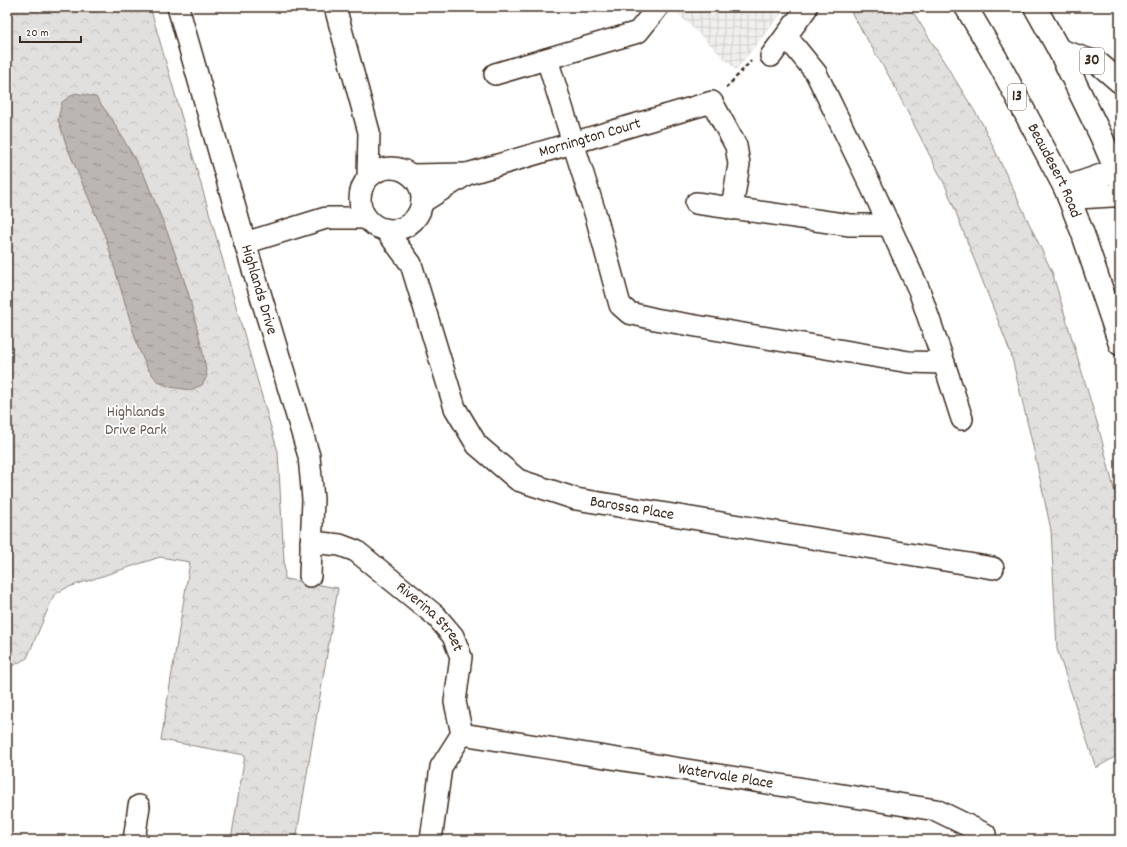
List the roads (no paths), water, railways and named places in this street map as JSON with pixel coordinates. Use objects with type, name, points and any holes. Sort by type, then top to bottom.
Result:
[{"type":"main road","name":"Beaudesert Road","points":[[966,7],[996,58],[1067,193],[1083,234],[1120,344]]},
{"type":"main road","points":[[1035,7],[1059,50],[1102,136],[1119,174],[1067,193]]},
{"type":"main road","name":"30","points":[[1059,50],[1098,63],[1120,82]]},
{"type":"main road","points":[[1067,193],[1120,195]]},
{"type":"street","name":"Highlands Drive","points":[[178,7],[245,243],[309,456],[313,499],[310,576]]},
{"type":"street","points":[[335,7],[369,132],[364,185],[359,202],[366,218],[374,226],[385,229],[401,228],[406,226],[418,210],[421,192],[417,182],[403,171],[369,132]]},
{"type":"street","points":[[495,74],[638,32],[658,7]]},
{"type":"street","points":[[771,56],[806,9]]},
{"type":"street","points":[[786,36],[816,73],[919,290],[962,420]]},
{"type":"street","points":[[547,59],[596,216],[620,305],[629,313],[655,319],[909,362],[944,363]]},
{"type":"street","name":"Mornington Court","points":[[403,171],[467,174],[712,102],[736,146],[739,164],[732,208]]},
{"type":"street","points":[[326,218],[364,185],[376,171],[386,168],[403,171]]},
{"type":"street","name":"Mornington Court","points":[[418,210],[467,174]]},
{"type":"street","points":[[696,203],[850,225],[889,225]]},
{"type":"street","name":"Barossa Place","points":[[411,264],[418,210]]},
{"type":"street","points":[[245,243],[326,218],[366,218]]},
{"type":"street","name":"Barossa Place","points":[[385,229],[411,264],[455,408],[476,445],[518,480],[576,499],[992,568]]},
{"type":"street","name":"Riverina Street","points":[[311,542],[340,545],[356,551],[436,616],[453,636],[461,657],[455,702],[462,734]]},
{"type":"street","points":[[431,840],[441,767],[462,734]]},
{"type":"street","name":"Watervale Place","points":[[462,734],[936,810],[985,834]]},
{"type":"street","points":[[134,840],[140,806]]},
{"type":"water","points":[[75,93],[96,97],[113,121],[145,177],[170,239],[188,292],[202,348],[207,376],[202,385],[190,390],[170,387],[158,382],[147,368],[138,347],[106,239],[67,147],[58,119],[62,102]]},
{"type":"park label","name":"Highlands Drive Park","points":[[136,421]]}]
